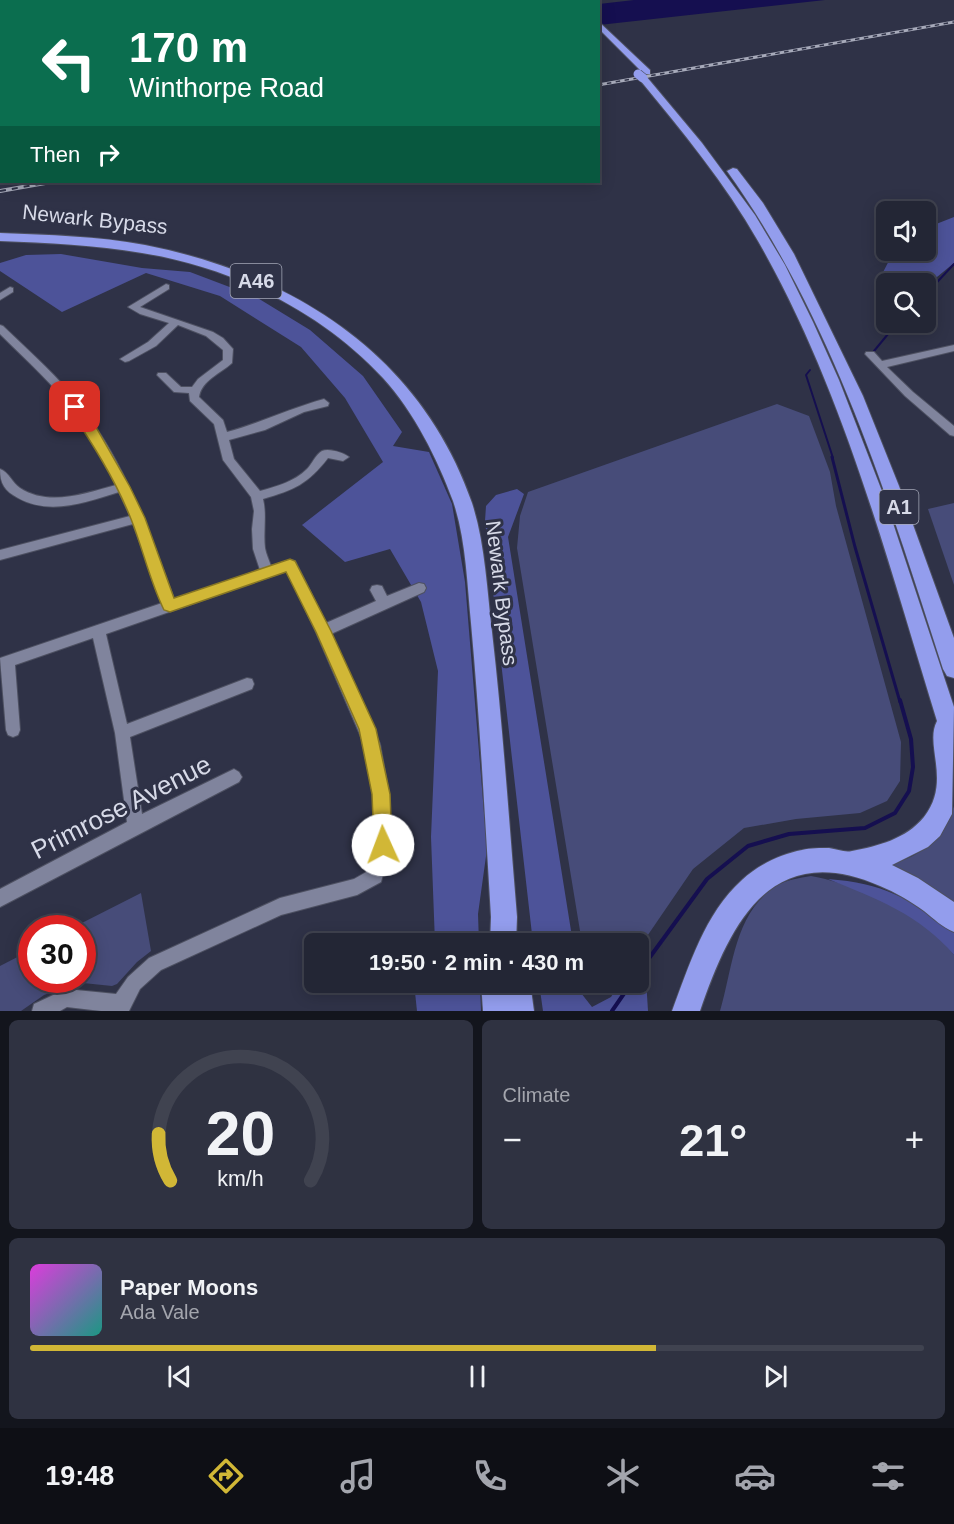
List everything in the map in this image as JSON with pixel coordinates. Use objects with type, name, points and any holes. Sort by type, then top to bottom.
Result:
[{"type":"highway","name":"A1","points":[[600,26],[645,75],[730,187],[823,341],[890,478],[954,669]]},
{"type":"highway","name":"A1","points":[[600,33],[613,42]]},
{"type":"highway","name":"Newark Bypass","points":[[0,237],[75,239],[118,244],[174,255],[226,270],[290,297],[348,335],[371,356],[419,412],[447,466],[462,503],[473,550],[494,766],[503,933]]},
{"type":"highway","name":"A1","points":[[823,341],[865,463],[954,741]]},
{"type":"highway","points":[[686,1011],[717,936],[730,914],[752,886],[778,870],[792,865],[807,862],[849,863],[875,860],[903,850],[926,834],[942,811],[949,782],[939,695]]},
{"type":"highway","points":[[849,863],[878,871],[904,883],[924,895],[954,919]]},
{"type":"highway","points":[[496,993],[497,1011]]},
{"type":"highway","points":[[518,993],[520,1011]]},
{"type":"street","points":[[166,287],[133,307],[215,339],[226,346],[230,353],[226,364],[199,383],[194,398],[196,403],[215,417],[224,437],[224,446],[229,460],[257,496],[260,511],[259,549],[267,572]]},
{"type":"street","points":[[0,297],[10,290]]},
{"type":"street","points":[[125,359],[152,344],[175,322]]},
{"type":"street","points":[[0,328],[75,407],[88,425],[138,518],[170,606]]},
{"type":"street","points":[[880,365],[954,348]]},
{"type":"street","points":[[870,354],[909,394],[954,432]]},
{"type":"street","points":[[162,375],[178,390],[195,390]]},
{"type":"street","points":[[224,437],[261,427],[301,409],[324,403]]},
{"type":"street","points":[[257,496],[285,489],[309,475],[325,454],[344,457]]},
{"type":"street","points":[[0,473],[15,491],[35,500],[47,502],[71,501],[123,487]]},
{"type":"street","points":[[0,555],[138,518]]},
{"type":"street","points":[[13,730],[4,663],[290,565],[323,631],[372,744],[381,794],[383,845],[375,876],[357,887],[280,907],[154,964],[134,983],[120,1007],[66,998],[41,1011]]},
{"type":"street","points":[[323,631],[419,588]]},
{"type":"street","points":[[377,590],[384,604]]},
{"type":"street","points":[[98,630],[122,733],[136,826]]},
{"type":"street","points":[[122,733],[247,684]]},
{"type":"street","name":"Primrose Avenue","points":[[0,898],[234,777]]},
{"type":"shaded area","points":[[634,0],[825,0],[600,25],[600,4]]},
{"type":"shaded area","points":[[954,217],[954,263],[936,278],[936,273],[883,273],[889,261],[936,261],[936,224]]},
{"type":"shaded area","points":[[61,254],[142,268],[190,272],[256,297],[310,330],[363,376],[402,432],[393,446],[429,452],[452,504],[465,582],[487,849],[478,914],[479,933],[435,933],[431,837],[438,671],[421,602],[390,549],[345,562],[302,525],[383,462],[345,398],[301,347],[220,296],[146,273],[62,312],[0,271],[0,263],[26,255]]},
{"type":"shaded area","points":[[777,404],[809,416],[830,472],[836,506],[901,742],[900,781],[887,801],[860,813],[796,819],[744,828],[693,869],[649,933],[580,933],[517,548],[520,516],[528,492]]},
{"type":"shaded area","points":[[517,489],[524,494],[508,537],[571,933],[532,933],[485,521],[486,506],[496,495]]},
{"type":"shaded area","points":[[954,503],[954,585],[928,509]]},
{"type":"shaded area","points":[[954,806],[954,908],[881,866],[906,859],[927,847],[943,829]]},
{"type":"shaded area","points":[[811,876],[839,883],[870,895],[913,917],[932,931],[954,955],[954,1011],[720,1011],[737,942],[751,911],[762,897],[776,886]]},
{"type":"shaded area","points":[[828,879],[865,884],[895,894],[923,909],[954,928],[954,955],[941,941],[912,918],[880,901]]},
{"type":"shaded area","points":[[141,893],[151,951],[137,962],[117,984],[112,986],[96,984],[96,916]]},
{"type":"shaded area","points":[[18,957],[18,993],[49,993],[21,1011],[0,1011],[0,966]]},
{"type":"shaded area","points":[[415,993],[480,993],[481,1011],[417,1011]]},
{"type":"shaded area","points":[[540,993],[581,993],[592,1007],[611,997],[614,993],[647,993],[648,1011],[543,1011]]},
{"type":"waterway","points":[[936,283],[954,264]]},
{"type":"waterway","points":[[874,351],[889,333]]},
{"type":"waterway","points":[[810,370],[806,375],[833,458]]},
{"type":"waterway","points":[[832,457],[855,547],[900,702]]},
{"type":"waterway","points":[[649,958],[707,879],[748,846],[789,834],[865,828],[895,813],[909,791],[913,767],[911,739],[900,700]]},
{"type":"waterway","points":[[612,1011],[624,993]]},
{"type":"railway","points":[[600,85],[954,22]]},
{"type":"railway","points":[[0,191],[45,183]]},
{"type":"route","points":[[75,407],[88,425],[138,518],[170,606],[290,565],[323,631],[372,744],[381,794],[383,845]]}]
